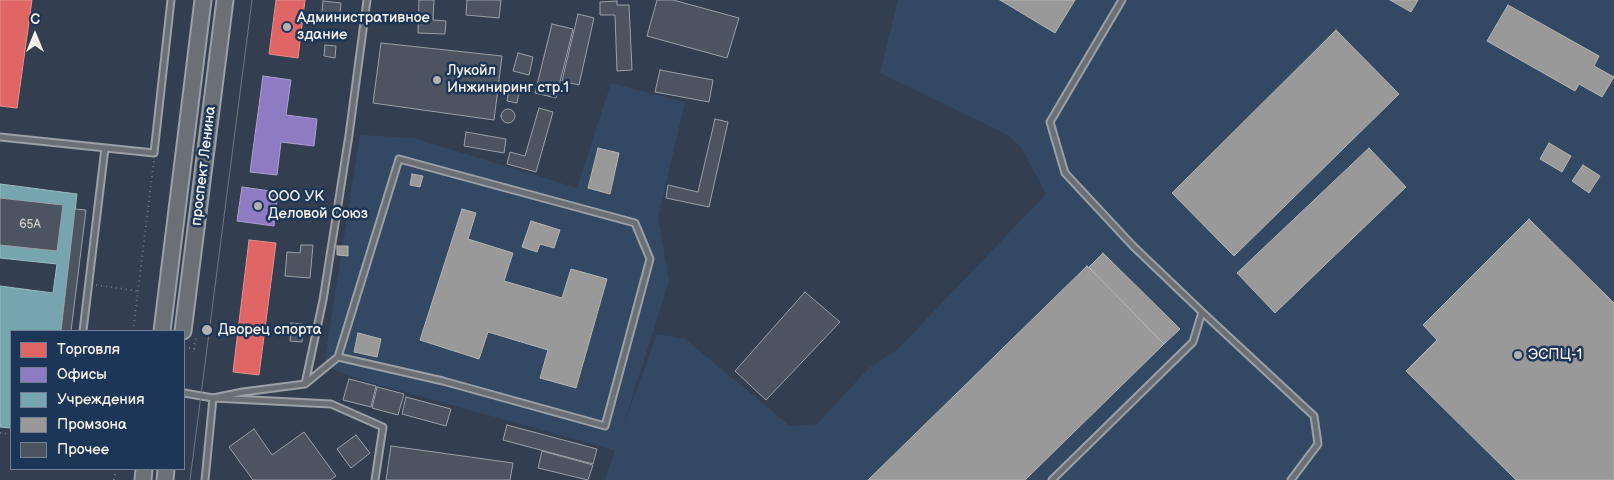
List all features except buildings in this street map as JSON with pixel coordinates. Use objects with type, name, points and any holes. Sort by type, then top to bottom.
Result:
[{"type":"main road","name":"проспект Ленина","points":[[162,330],[203,0]]},
{"type":"main road","name":"проспект Ленина","points":[[184,330],[225,0]]},
{"type":"lane","points":[[0,137],[154,153],[171,0]]},
{"type":"lane","points":[[305,384],[326,280],[349,135],[367,0]]},
{"type":"lane","points":[[1122,0],[1050,122],[1065,174],[1133,246],[1314,416],[1318,444],[1291,480]]},
{"type":"lane","points":[[83,330],[105,148]]},
{"type":"lane","points":[[213,398],[305,384],[338,356],[399,159],[635,223],[650,258],[605,426],[443,381],[338,356]]},
{"type":"lane","points":[[1052,480],[1193,342],[1202,312]]},
{"type":"lane","points":[[185,393],[213,398],[331,404],[382,427],[375,480]]},
{"type":"lane","points":[[204,480],[213,398]]},
{"type":"path","points":[[133,330],[154,153]]},
{"type":"path","points":[[88,284],[138,291]]},
{"type":"shaded area","points":[[898,0],[1614,0],[1614,480],[605,480],[615,450],[357,379],[324,365],[360,135],[413,138],[577,188],[611,83],[685,102],[658,217],[669,281],[622,430],[657,334],[685,339],[790,426],[817,424],[869,368],[897,350],[1046,194],[1021,147],[1008,135],[880,73]]},
{"type":"tram line","points":[[190,480],[252,0]]},
{"type":"place","name":"Административное здание","points":[[287,27]]},
{"type":"place","name":"Лукойл Инжиниринг стр.1","points":[[437,80]]},
{"type":"place","name":"ООО УК Деловой Союз","points":[[258,206]]},
{"type":"place","name":"Дворец спорта","points":[[207,330]]},
{"type":"place","name":"ЭСПЦ-1","points":[[1518,355]]}]
